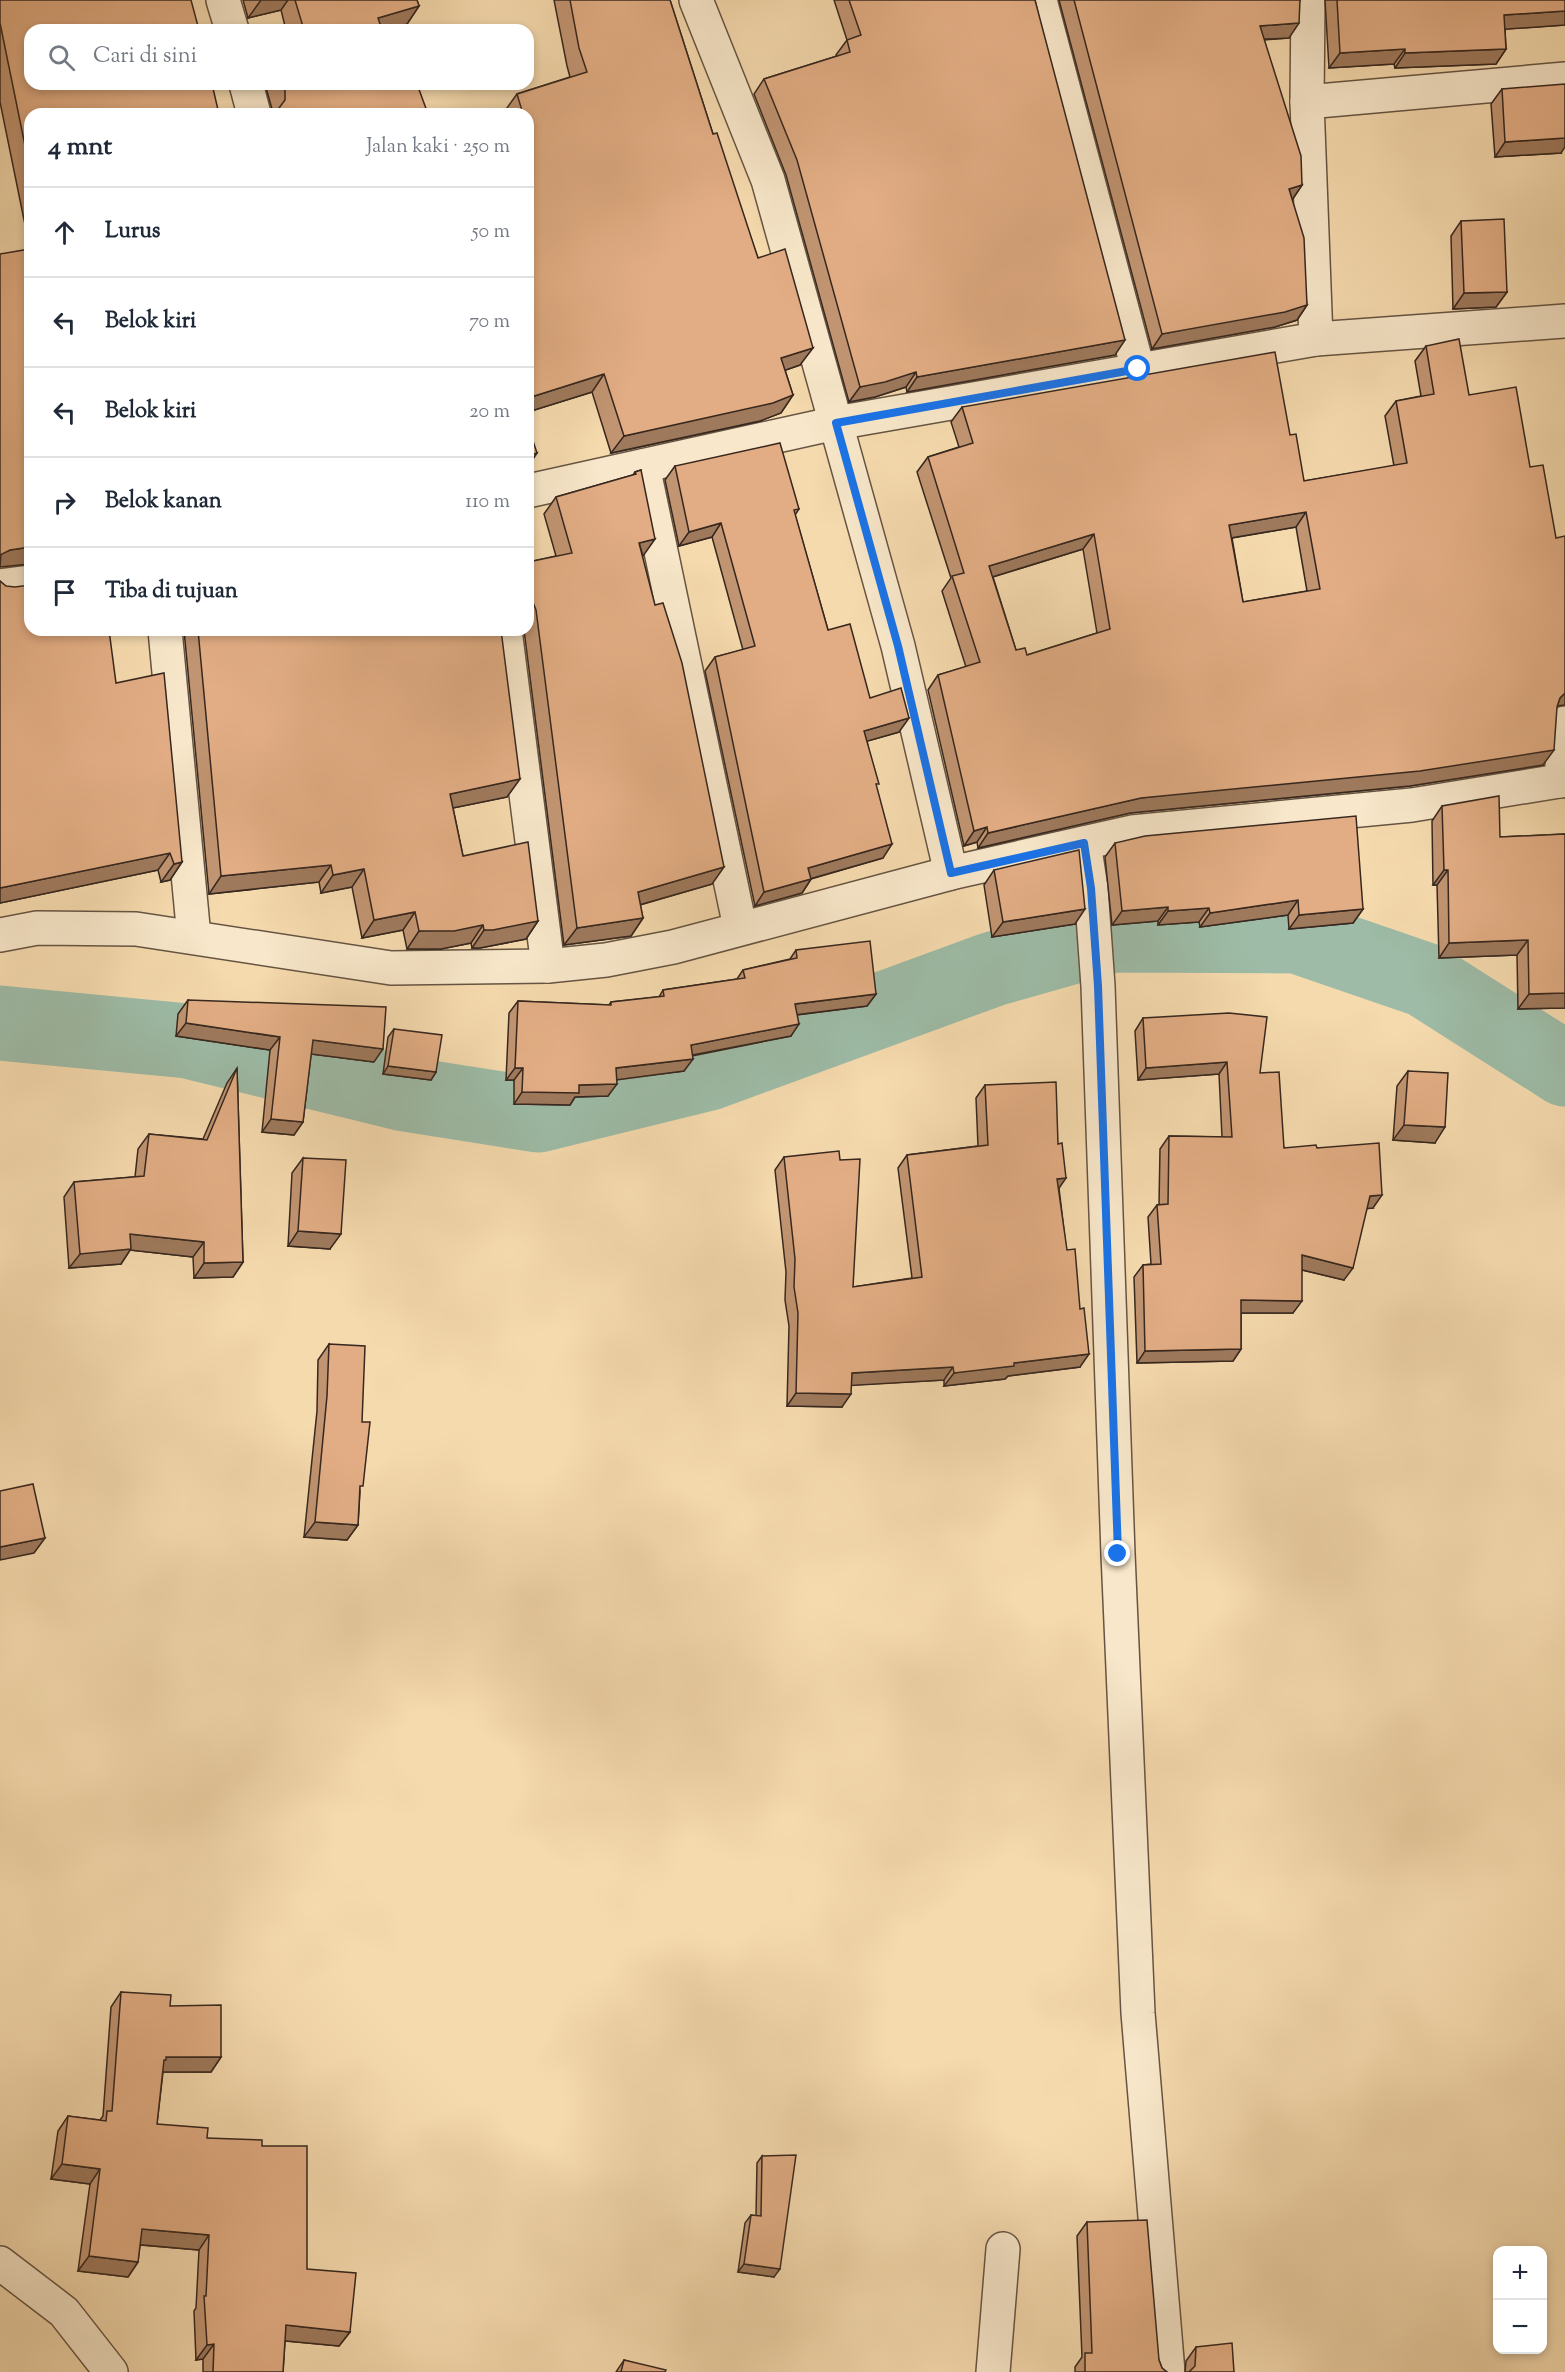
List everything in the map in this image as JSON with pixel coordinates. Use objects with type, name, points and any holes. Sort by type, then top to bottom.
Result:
[{"type":"street","points":[[223,0],[230,24]]},
{"type":"street","points":[[1040,0],[1138,369]]},
{"type":"street","points":[[1308,0],[1307,102],[1316,339]]},
{"type":"street","points":[[704,3],[768,180],[898,646],[951,873]]},
{"type":"street","points":[[1307,102],[1565,79]]},
{"type":"street","points":[[248,90],[252,108]]},
{"type":"street","points":[[534,490],[836,423],[1316,339],[1565,321]]},
{"type":"street","points":[[642,466],[740,927]]},
{"type":"street","points":[[0,586],[24,583]]},
{"type":"street","points":[[166,636],[194,937]]},
{"type":"street","points":[[506,636],[548,966]]},
{"type":"street","points":[[0,935],[37,928],[125,928],[391,969],[548,966],[606,960],[662,949],[951,873],[1132,832],[1412,805],[1563,781],[1565,723]]},
{"type":"street","points":[[1084,843],[1091,888],[1098,986],[1137,2001],[1168,2372]]},
{"type":"street","points":[[993,2372],[1003,2249]]},
{"type":"street","points":[[0,2263],[64,2312],[111,2372]]},
{"type":"building","points":[[0,0],[191,0],[197,24],[24,24],[24,90],[213,90],[218,108],[24,108],[24,141],[0,23]]},
{"type":"building","points":[[295,0],[417,0],[419,6],[378,18],[380,24],[302,24]]},
{"type":"building","points":[[570,0],[670,0],[713,134],[717,133],[758,258],[785,249],[813,348],[781,358],[793,395],[773,403],[624,436],[604,374],[534,396],[534,108],[521,108],[517,94],[587,72],[579,48]]},
{"type":"building","points":[[849,0],[1035,0],[1125,340],[917,377],[916,372],[860,387],[797,160],[764,79],[850,52],[847,40],[861,35]]},
{"type":"building","points":[[1074,0],[1300,0],[1299,23],[1260,26],[1301,156],[1302,185],[1289,189],[1304,238],[1307,305],[1285,312],[1162,334]]},
{"type":"building","points":[[1337,0],[1565,0],[1565,11],[1504,15],[1506,49],[1405,53],[1405,49],[1340,53]]},
{"type":"building","points":[[1565,84],[1565,138],[1505,142],[1502,89]]},
{"type":"building","points":[[419,90],[426,108],[279,108],[285,100],[285,91]]},
{"type":"building","points":[[1504,219],[1507,292],[1464,293],[1461,221]]},
{"type":"building","points":[[24,250],[24,548],[10,550],[0,555],[0,254]]},
{"type":"building","points":[[1459,339],[1469,395],[1516,387],[1530,467],[1543,465],[1556,538],[1565,536],[1565,693],[1560,698],[1557,707],[1554,750],[1420,771],[1141,798],[988,833],[987,827],[974,831],[938,675],[980,662],[952,576],[964,573],[928,457],[973,443],[962,407],[1275,352],[1290,435],[1296,434],[1304,481],[1407,463],[1396,401],[1434,394],[1426,346]],"holes":[[[1306,512],[1320,589],[1243,602],[1229,525]],[[1094,534],[1110,629],[1027,655],[1025,648],[1016,650],[989,566]]]},
{"type":"building","points":[[780,443],[799,509],[794,510],[828,630],[850,624],[870,698],[901,688],[909,718],[864,731],[879,784],[876,784],[892,844],[808,868],[811,879],[764,892],[715,657],[755,646],[721,523],[689,532],[675,466]]},
{"type":"building","points":[[641,470],[655,539],[639,543],[655,605],[663,603],[682,663],[724,867],[638,892],[643,918],[577,928],[534,605],[534,561],[572,553],[556,497],[636,474],[635,472]]},
{"type":"building","points":[[0,581],[6,586],[24,586],[24,636],[110,636],[116,683],[164,673],[182,862],[174,864],[170,853],[0,888]]},
{"type":"building","points":[[199,636],[502,636],[520,779],[450,794],[463,856],[528,842],[538,921],[493,930],[484,930],[483,925],[454,931],[419,931],[415,912],[374,920],[364,869],[333,875],[331,865],[221,876]]},
{"type":"building","points":[[1499,796],[1500,837],[1565,834],[1565,993],[1529,994],[1528,940],[1449,943],[1448,870],[1444,870],[1442,806]]},
{"type":"building","points":[[1356,816],[1363,909],[1299,915],[1298,900],[1210,913],[1209,908],[1168,911],[1168,907],[1122,911],[1115,843],[1145,836]]},
{"type":"building","points":[[1079,850],[1085,909],[1003,922],[994,870]]},
{"type":"building","points":[[870,941],[876,994],[795,1004],[799,1024],[691,1045],[693,1059],[616,1068],[617,1084],[579,1085],[579,1093],[522,1092],[523,1068],[515,1068],[518,1001],[611,1005],[611,1002],[664,996],[663,990],[745,978],[743,970],[797,958],[796,950]]},
{"type":"building","points":[[188,1000],[386,1007],[383,1049],[313,1040],[303,1122],[271,1119],[280,1037],[186,1023]]},
{"type":"building","points":[[1229,1013],[1267,1017],[1260,1073],[1279,1072],[1284,1148],[1379,1143],[1382,1195],[1370,1196],[1353,1268],[1302,1255],[1302,1301],[1241,1300],[1241,1349],[1145,1351],[1143,1265],[1161,1264],[1157,1205],[1168,1204],[1169,1136],[1232,1137],[1227,1062],[1146,1068],[1143,1018]]},
{"type":"building","points":[[394,1029],[442,1035],[436,1072],[388,1066]]},
{"type":"building","points":[[237,1068],[243,1262],[204,1263],[204,1242],[130,1234],[131,1249],[80,1254],[74,1182],[144,1176],[149,1134],[207,1140]]},
{"type":"building","points":[[1408,1071],[1448,1073],[1445,1127],[1404,1125]]},
{"type":"building","points":[[1056,1082],[1058,1144],[1062,1143],[1066,1178],[1057,1179],[1067,1250],[1075,1249],[1080,1309],[1084,1308],[1089,1354],[954,1373],[953,1367],[852,1373],[851,1394],[796,1393],[798,1313],[794,1287],[795,1259],[784,1157],[839,1151],[840,1160],[860,1159],[853,1287],[922,1277],[907,1155],[988,1145],[985,1085]]},
{"type":"building","points":[[303,1158],[346,1160],[341,1234],[298,1231]]},
{"type":"building","points":[[329,1344],[365,1346],[362,1422],[370,1422],[363,1486],[360,1486],[358,1525],[315,1522],[327,1396]]},
{"type":"building","points":[[33,1484],[45,1538],[0,1547],[0,1491]]},
{"type":"building","points":[[121,1992],[171,1995],[170,2006],[221,2005],[221,2057],[166,2057],[157,2124],[208,2128],[207,2138],[262,2140],[262,2146],[307,2146],[307,2269],[356,2273],[350,2332],[286,2325],[283,2372],[213,2372],[214,2344],[207,2345],[204,2296],[206,2296],[209,2235],[142,2229],[138,2262],[89,2256],[100,2169],[62,2164],[68,2116],[106,2121],[107,2111],[112,2111]]},
{"type":"building","points":[[796,2155],[780,2269],[744,2264],[751,2215],[761,2216],[762,2156]]},
{"type":"building","points":[[1147,2220],[1159,2360],[1162,2368],[1167,2372],[1085,2372],[1085,2353],[1092,2353],[1087,2222]]},
{"type":"building","points":[[1232,2343],[1234,2372],[1189,2372],[1195,2366],[1196,2347]]},
{"type":"building","points":[[624,2360],[666,2370],[665,2372],[621,2372]]},
{"type":"waterway","points":[[0,1023],[188,1041],[405,1094],[538,1115],[709,1073],[993,969],[1113,935],[1297,936],[1425,980],[1565,1069]]},
{"type":"route","points":[[1118,1554],[1098,986],[1091,888],[1084,843],[951,873],[898,646],[836,423],[1138,369]]}]
